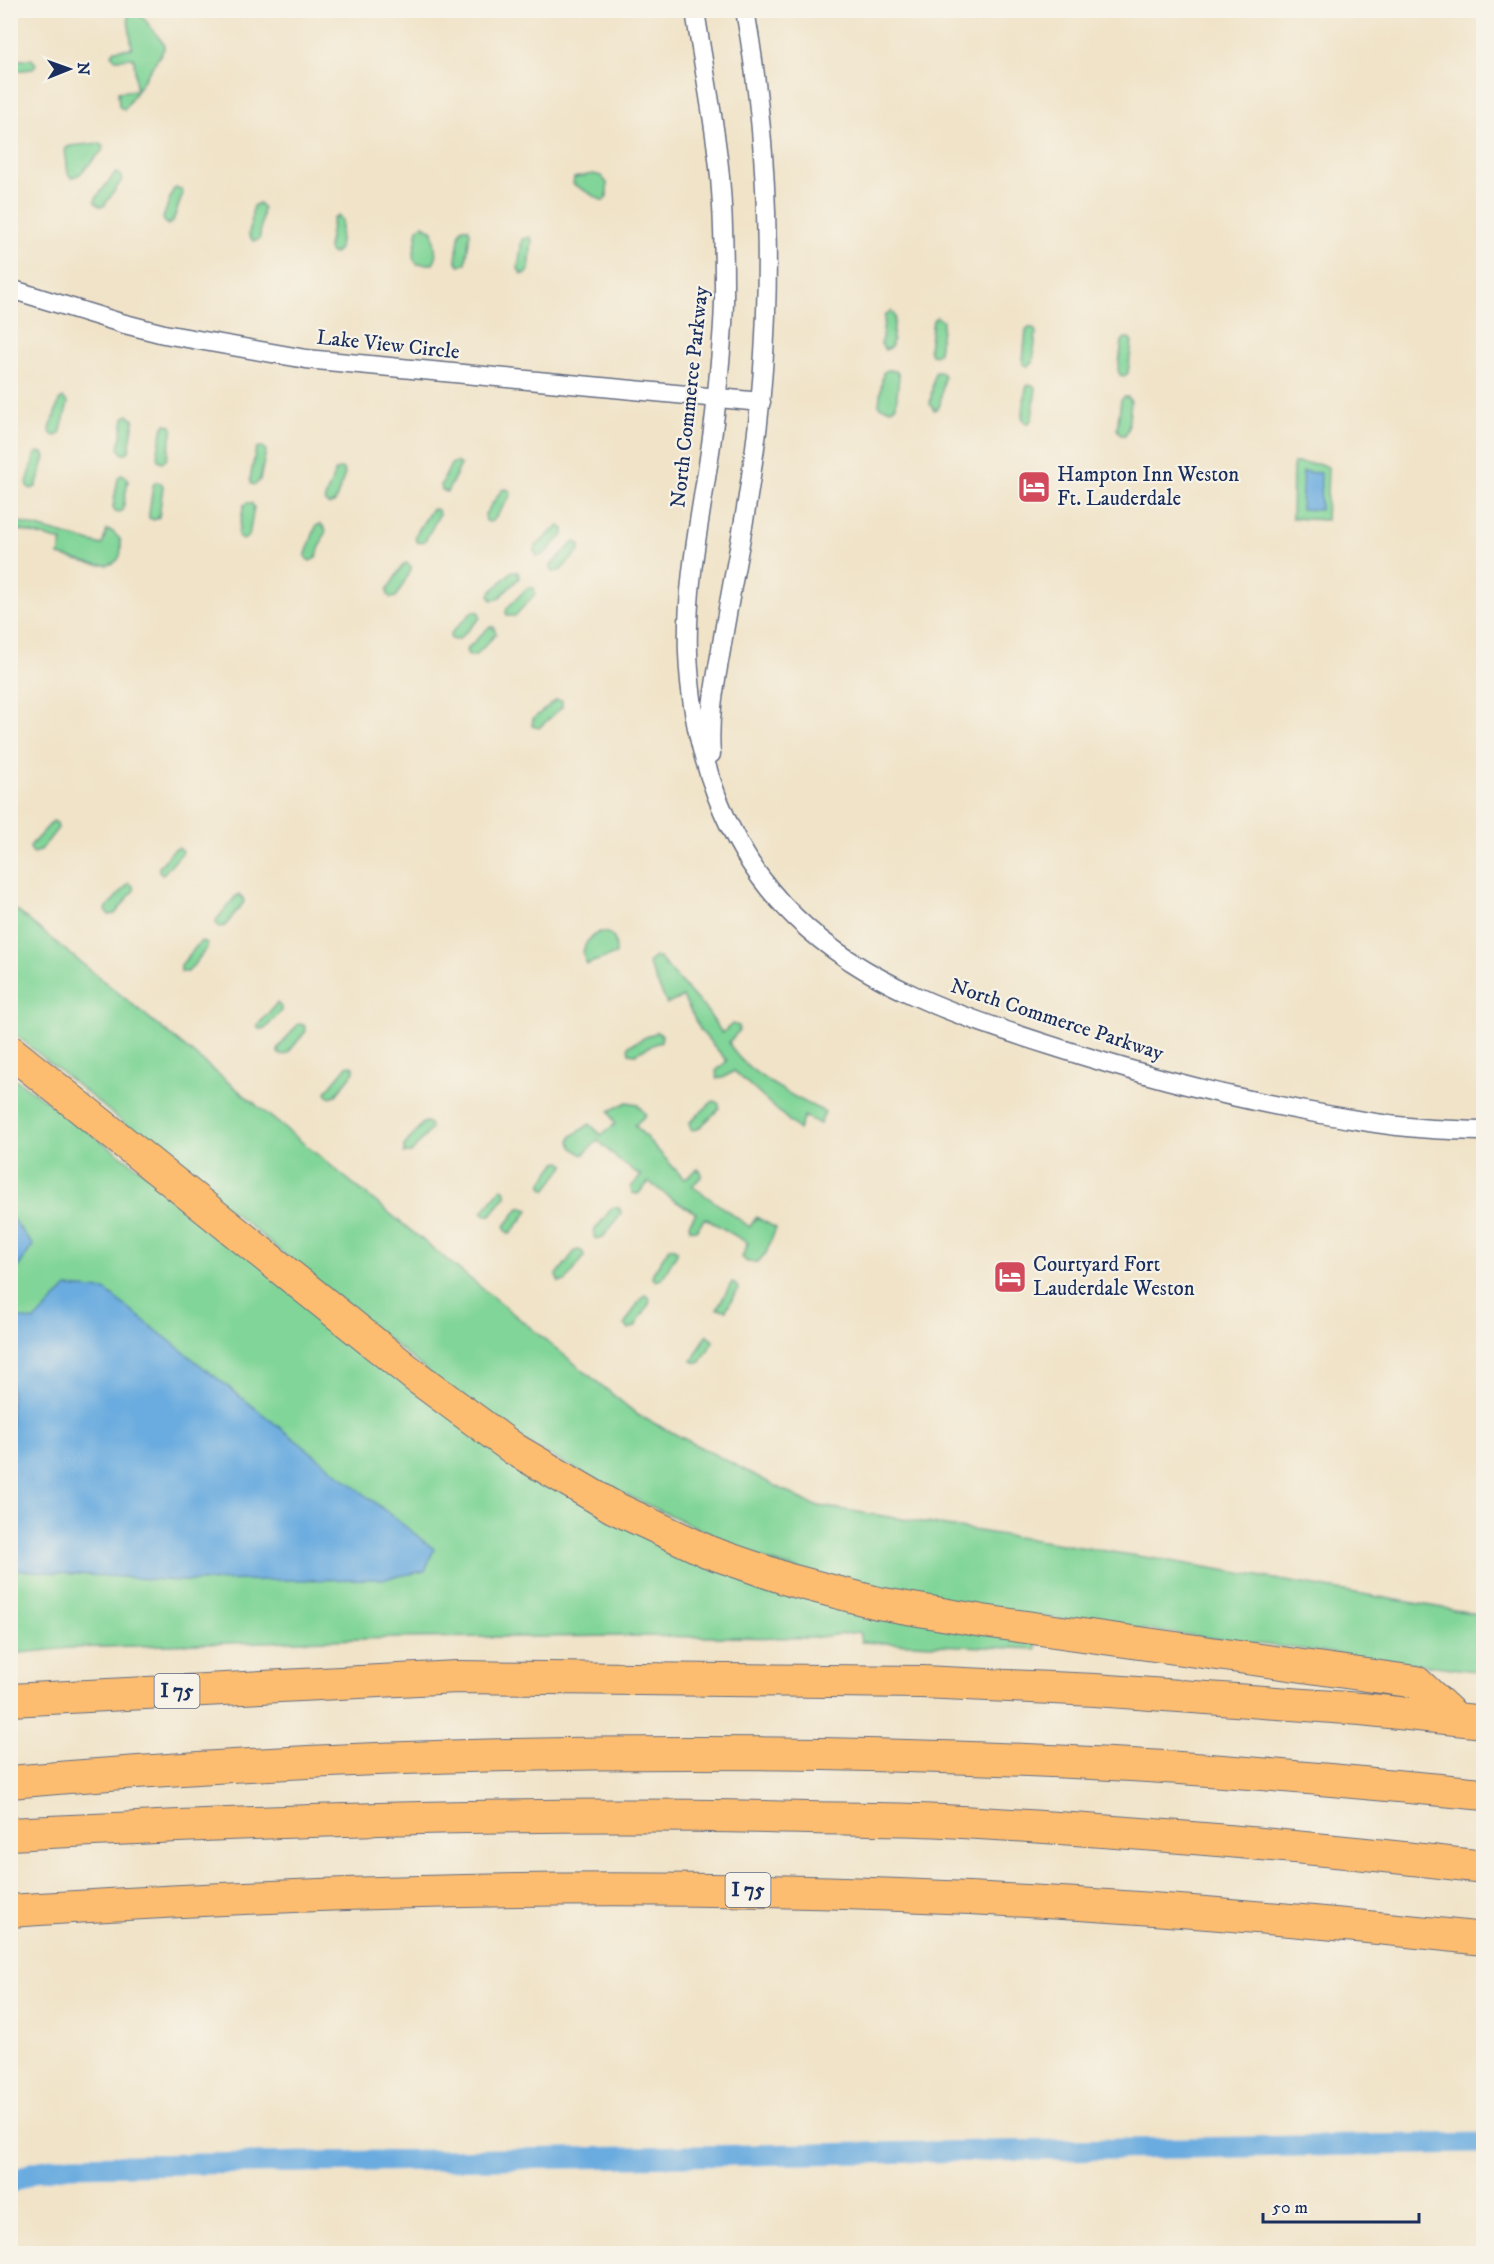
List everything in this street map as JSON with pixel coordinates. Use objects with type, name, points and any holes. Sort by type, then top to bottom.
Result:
[{"type":"highway","points":[[10,1051],[415,1376],[514,1449],[613,1507],[709,1552],[790,1580],[878,1603],[982,1621],[1416,1682],[1470,1720]]},
{"type":"highway","name":"I 75","points":[[10,1700],[457,1677],[922,1682],[1095,1690],[1361,1709],[1470,1720]]},
{"type":"highway","points":[[10,1782],[245,1764],[453,1755],[706,1753],[954,1757],[1096,1763],[1484,1794]]},
{"type":"highway","points":[[10,1834],[243,1822],[455,1816],[677,1816],[919,1820],[1217,1840],[1484,1867]]},
{"type":"highway","name":"I 75","points":[[10,1911],[207,1899],[382,1892],[579,1889],[765,1891],[1098,1905],[1225,1914],[1484,1938]]},
{"type":"street","name":"North Commerce Parkway","points":[[695,10],[720,176],[725,289],[712,448],[692,570],[688,650],[691,694],[699,737],[713,786],[735,840],[762,881],[794,917],[829,947],[867,973],[906,993],[996,1028],[1092,1059],[1216,1092],[1304,1111],[1406,1127],[1484,1131]]},
{"type":"street","name":"North Commerce Parkway","points":[[713,786],[710,741],[714,690],[743,533],[761,402],[767,260],[765,184],[757,93],[745,10]]},
{"type":"street","name":"Lake View Circle","points":[[17,291],[121,324],[194,340],[306,359],[761,402]]},
{"type":"green space","points":[[127,11],[138,11],[164,44],[164,49],[124,110],[119,106],[118,92],[136,90],[134,58],[116,59],[111,55],[115,50],[132,48]]},
{"type":"green space","points":[[32,59],[36,64],[33,69],[11,71],[11,61]]},
{"type":"green space","points":[[99,143],[103,147],[102,151],[80,174],[72,178],[68,174],[65,149],[70,146]]},
{"type":"green space","points":[[115,173],[120,174],[122,180],[104,206],[99,206],[95,202],[96,198]]},
{"type":"green space","points":[[593,174],[601,176],[607,183],[607,197],[603,201],[573,184],[574,178]]},
{"type":"green space","points":[[181,189],[183,193],[173,221],[168,225],[163,218],[173,190]]},
{"type":"green space","points":[[259,203],[263,207],[260,237],[253,241],[249,235],[253,206]]},
{"type":"green space","points":[[338,216],[342,220],[339,249],[334,254],[328,248],[333,219]]},
{"type":"green space","points":[[423,225],[433,231],[436,257],[433,264],[417,264],[413,258],[418,229]]},
{"type":"green space","points":[[468,228],[470,232],[466,263],[460,266],[456,260],[460,231]]},
{"type":"green space","points":[[530,237],[532,240],[529,270],[522,274],[518,269],[522,239]]},
{"type":"green space","points":[[891,311],[895,316],[892,345],[885,350],[881,344],[885,315]]},
{"type":"green space","points":[[937,317],[943,321],[939,352],[935,355],[931,354],[929,349],[933,320]]},
{"type":"green space","points":[[1028,328],[1033,328],[1036,332],[1033,363],[1028,366],[1023,364],[1023,360]]},
{"type":"green space","points":[[1129,338],[1132,342],[1128,373],[1124,376],[1120,375],[1118,370],[1122,341]]},
{"type":"green space","points":[[887,370],[896,371],[899,375],[896,406],[891,409],[881,407],[879,404],[883,373]]},
{"type":"green space","points":[[936,372],[941,372],[944,376],[940,405],[934,410],[930,404]]},
{"type":"green space","points":[[1028,385],[1033,385],[1036,389],[1032,418],[1029,423],[1026,423],[1022,417]]},
{"type":"green space","points":[[1128,397],[1131,401],[1128,430],[1125,435],[1121,435],[1117,429],[1121,400]]},
{"type":"green space","points":[[63,398],[68,403],[60,434],[55,436],[51,434],[50,429],[59,401]]},
{"type":"green space","points":[[128,415],[134,420],[129,451],[124,454],[119,448],[124,418]]},
{"type":"green space","points":[[165,424],[173,428],[167,459],[163,462],[158,460],[157,456]]},
{"type":"green space","points":[[258,447],[263,447],[266,451],[260,480],[255,485],[251,484],[250,479]]},
{"type":"green space","points":[[43,453],[45,457],[36,487],[31,489],[27,483],[35,454]]},
{"type":"green space","points":[[456,462],[461,465],[447,492],[442,490],[441,485],[451,464]]},
{"type":"green space","points":[[1293,463],[1321,464],[1328,467],[1326,520],[1292,518]]},
{"type":"green space","points":[[343,469],[345,474],[335,502],[329,505],[325,502],[325,498],[336,470]]},
{"type":"green space","points":[[121,475],[128,480],[123,509],[118,513],[113,507],[118,478]]},
{"type":"green space","points":[[156,482],[163,486],[159,517],[154,520],[149,518],[149,514],[153,485]]},
{"type":"green space","points":[[506,489],[511,495],[494,520],[486,521],[485,514],[502,490]]},
{"type":"green space","points":[[251,503],[254,507],[249,536],[243,540],[238,534],[244,505]]},
{"type":"green space","points":[[431,510],[438,510],[439,515],[425,541],[419,543],[415,536]]},
{"type":"green space","points":[[11,520],[102,545],[107,530],[120,539],[121,552],[117,560],[101,565],[59,555],[62,541],[11,528]]},
{"type":"green space","points":[[321,524],[326,530],[316,558],[310,561],[306,558],[306,554],[316,526]]},
{"type":"green space","points":[[560,526],[564,529],[564,534],[543,555],[537,556],[534,551],[535,547]]},
{"type":"green space","points":[[576,542],[580,545],[580,550],[560,571],[553,572],[550,567],[552,564]]},
{"type":"green space","points":[[406,563],[411,566],[411,570],[396,597],[391,598],[387,590]]},
{"type":"green space","points":[[512,571],[518,572],[519,578],[498,599],[492,600],[489,595],[491,592]]},
{"type":"green space","points":[[528,587],[534,588],[535,594],[515,616],[508,616],[507,608]]},
{"type":"green space","points":[[473,611],[479,612],[480,618],[459,639],[453,640],[450,637],[452,632]]},
{"type":"green space","points":[[489,627],[494,627],[496,634],[476,655],[469,656],[466,651],[468,648]]},
{"type":"green space","points":[[556,700],[562,701],[562,707],[539,728],[532,726],[533,719]]},
{"type":"green space","points":[[53,821],[57,823],[58,828],[40,851],[33,853],[31,845]]},
{"type":"green space","points":[[179,848],[183,852],[162,875],[159,867],[174,849]]},
{"type":"green space","points":[[129,883],[134,890],[115,914],[109,915],[106,911],[107,907]]},
{"type":"green space","points":[[239,895],[244,902],[225,926],[219,927],[216,923],[217,919]]},
{"type":"green space","points":[[10,905],[638,1415],[813,1505],[1182,1563],[1483,1615],[1483,1672],[898,1599],[793,1572],[624,1494],[539,1450],[454,1393],[11,1031]]},
{"type":"green space","points":[[600,932],[605,932],[614,938],[616,954],[587,964],[583,954],[585,945]]},
{"type":"green space","points":[[203,941],[207,943],[207,948],[188,972],[181,972],[181,965]]},
{"type":"green space","points":[[655,957],[659,958],[707,1011],[722,1033],[732,1024],[739,1026],[739,1031],[729,1042],[744,1063],[771,1083],[825,1112],[820,1124],[804,1116],[799,1130],[734,1071],[723,1078],[717,1078],[716,1071],[727,1061],[701,1031],[683,997],[667,1004],[648,963]]},
{"type":"green space","points":[[277,1003],[281,1011],[265,1029],[259,1029],[257,1026]]},
{"type":"green space","points":[[298,1024],[304,1025],[306,1031],[287,1054],[281,1055],[278,1053],[279,1047]]},
{"type":"green space","points":[[656,1032],[662,1035],[661,1041],[635,1054],[629,1053],[628,1046]]},
{"type":"green space","points":[[350,1065],[354,1067],[354,1072],[336,1095],[329,1097],[326,1092]]},
{"type":"green space","points":[[10,1075],[202,1214],[592,1507],[1036,1641],[1036,1649],[861,1642],[859,1632],[811,1638],[628,1636],[393,1638],[69,1648],[11,1654]]},
{"type":"green space","points":[[715,1101],[719,1104],[719,1109],[698,1129],[691,1130],[689,1123]]},
{"type":"green space","points":[[627,1102],[637,1104],[646,1115],[635,1125],[684,1179],[698,1169],[701,1172],[701,1177],[692,1186],[750,1227],[756,1217],[776,1228],[766,1253],[758,1262],[747,1262],[742,1257],[748,1243],[705,1218],[696,1230],[690,1229],[689,1224],[696,1213],[649,1182],[638,1194],[632,1193],[631,1187],[641,1176],[618,1160],[598,1140],[583,1155],[572,1147],[570,1141],[572,1136],[590,1124],[601,1135],[615,1124],[609,1111]]},
{"type":"green space","points":[[426,1122],[430,1124],[431,1129],[411,1153],[404,1153],[404,1146]]},
{"type":"green space","points":[[561,1162],[565,1165],[546,1190],[542,1187],[542,1182],[556,1163]]},
{"type":"green space","points":[[502,1188],[506,1196],[491,1215],[486,1215],[482,1212]]},
{"type":"green space","points":[[520,1207],[529,1210],[510,1234],[506,1231],[505,1226]]},
{"type":"green space","points":[[612,1208],[620,1209],[621,1214],[603,1237],[596,1239],[594,1231]]},
{"type":"green space","points":[[669,1248],[677,1250],[677,1253],[662,1279],[656,1281],[652,1277],[653,1273]]},
{"type":"green space","points":[[575,1251],[583,1252],[584,1257],[566,1281],[559,1282],[556,1276]]},
{"type":"green space","points":[[732,1282],[738,1289],[726,1310],[717,1309]]},
{"type":"green space","points":[[645,1295],[649,1297],[650,1302],[635,1327],[629,1329],[625,1325],[626,1322]]},
{"type":"green space","points":[[707,1334],[713,1341],[701,1362],[692,1361]]},
{"type":"water","points":[[1303,472],[1321,473],[1320,510],[1301,509]]},
{"type":"water","points":[[11,1217],[33,1245],[11,1278]]},
{"type":"water","points":[[67,1287],[105,1290],[434,1549],[425,1571],[383,1579],[179,1581],[11,1568],[11,1316],[34,1321]]},
{"type":"waterway","points":[[10,2183],[34,2172],[70,2166],[1484,2143]]},
{"type":"place","name":"Hampton Inn Weston Ft. Lauderdale","points":[[1034,487]]},
{"type":"place","name":"Courtyard Fort Lauderdale Weston","points":[[1010,1277]]}]
